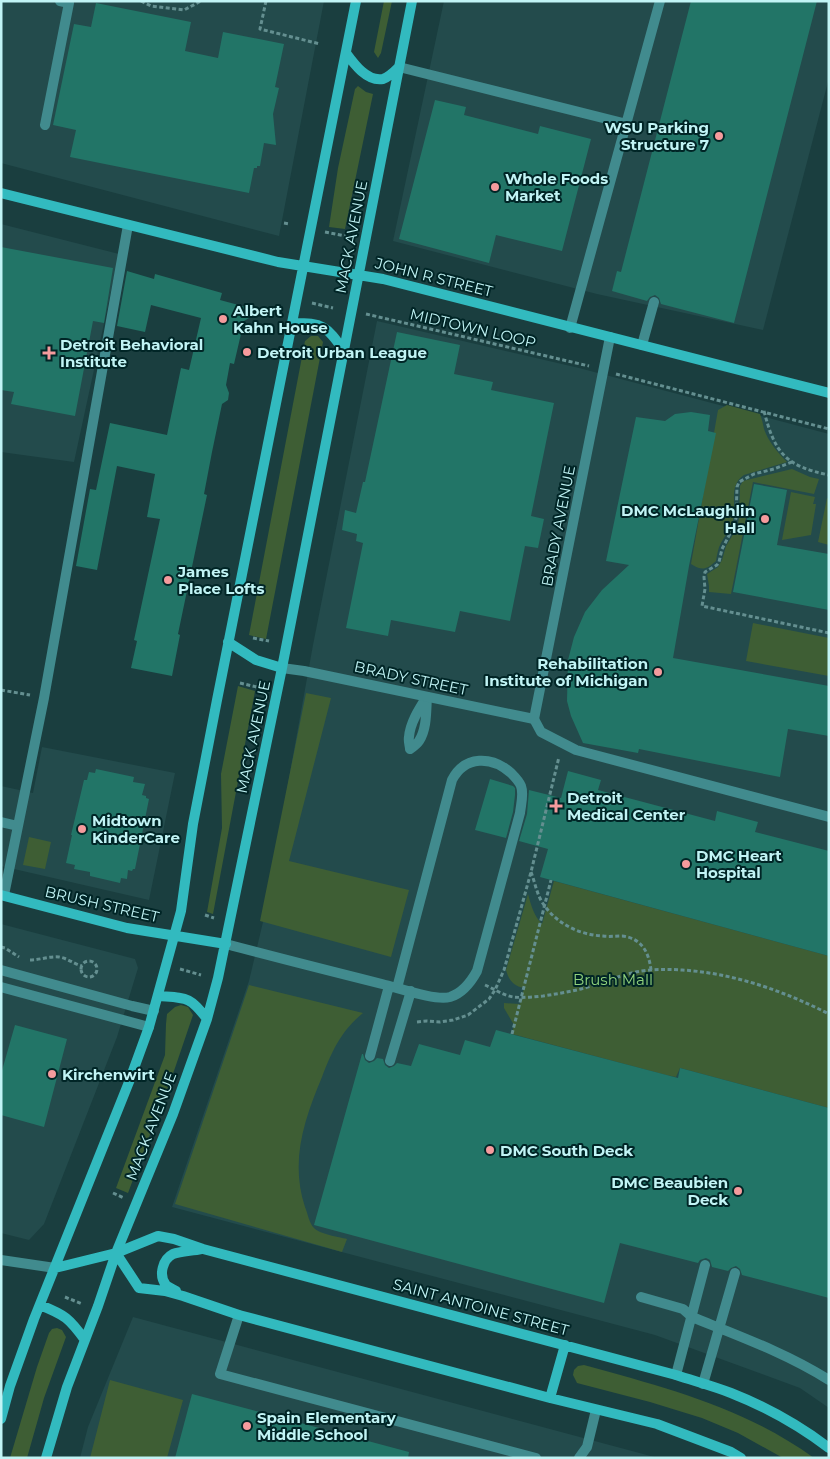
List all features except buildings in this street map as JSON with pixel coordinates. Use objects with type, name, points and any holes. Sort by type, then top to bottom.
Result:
[{"type":"main road","points":[[1,1419],[10,1386],[40,1306],[130,1082],[159,996],[175,935],[181,911],[193,824],[228,642],[356,1]]},
{"type":"main road","name":"MACK AVENUE","points":[[46,1458],[67,1387],[116,1253],[173,1114],[208,1019],[226,944],[282,668],[412,1]]},
{"type":"main road","points":[[346,53],[354,65],[375,79],[384,79],[399,67]]},
{"type":"main road","name":"JOHN R STREET","points":[[1,193],[278,262],[359,274],[829,393]]},
{"type":"main road","points":[[292,323],[313,323],[323,326],[333,335],[344,351]]},
{"type":"main road","points":[[228,642],[256,660],[282,668]]},
{"type":"main road","name":"BRUSH STREET","points":[[2,895],[127,928],[226,944]]},
{"type":"main road","points":[[159,996],[184,998],[197,1005],[208,1019]]},
{"type":"main road","name":"SAINT ANTOINE STREET","points":[[55,1268],[116,1253],[158,1236],[676,1375],[759,1406],[814,1437],[829,1448]]},
{"type":"main road","points":[[183,1296],[166,1285],[162,1275],[165,1263],[168,1257],[176,1253],[203,1249]]},
{"type":"main road","points":[[116,1253],[139,1288],[165,1291],[239,1315],[550,1398],[656,1424],[731,1452],[741,1458]]},
{"type":"main road","points":[[40,1306],[61,1314],[85,1340]]},
{"type":"main road","points":[[550,1398],[565,1345]]},
{"type":"street","points":[[45,126],[69,3],[60,1]]},
{"type":"street","points":[[570,328],[660,1]]},
{"type":"street","points":[[399,67],[626,124]]},
{"type":"street","points":[[2,895],[44,698],[128,225]]},
{"type":"street","points":[[642,346],[654,302]]},
{"type":"street","name":"BRADY AVENUE","points":[[534,719],[610,337]]},
{"type":"street","name":"BRADY STREET","points":[[282,668],[534,719]]},
{"type":"street","points":[[534,719],[541,732],[576,750],[829,817]]},
{"type":"street","points":[[226,944],[393,987],[438,998],[450,997],[461,991],[477,971],[520,813],[522,800],[521,786],[505,768],[493,762],[480,761],[468,764],[457,770],[452,780],[393,987],[370,1056]]},
{"type":"street","points":[[1,822],[18,826]]},
{"type":"street","points":[[1,970],[154,1011]]},
{"type":"street","points":[[22,993],[27,977]]},
{"type":"street","points":[[1,987],[149,1028]]},
{"type":"street","points":[[390,1061],[411,991]]},
{"type":"street","points":[[1,1260],[55,1268]]},
{"type":"street","points":[[676,1375],[705,1265]]},
{"type":"street","points":[[703,1384],[735,1273]]},
{"type":"street","points":[[642,1297],[683,1309],[692,1317],[774,1350],[829,1380]]},
{"type":"street","points":[[239,1315],[220,1374],[536,1458]]},
{"type":"street","points":[[579,1458],[587,1447],[596,1410]]},
{"type":"path","points":[[141,1],[151,6],[184,10],[201,1]]},
{"type":"path","points":[[266,1],[260,29],[320,44]]},
{"type":"path","points":[[284,223],[290,224]]},
{"type":"path","points":[[325,232],[346,236]]},
{"type":"path","points":[[311,303],[333,308]]},
{"type":"path","name":"MIDTOWN LOOP","points":[[366,314],[575,363]]},
{"type":"path","points":[[636,379],[829,429]]},
{"type":"path","points":[[764,412],[769,431],[783,454],[792,462],[807,470],[829,475]]},
{"type":"path","points":[[792,462],[754,474],[740,482],[737,488],[734,526],[722,549],[719,562],[705,572],[702,606],[829,633]]},
{"type":"path","points":[[250,638],[270,641]]},
{"type":"path","points":[[240,683],[260,688]]},
{"type":"path","points":[[1,690],[44,698]]},
{"type":"path","points":[[559,756],[531,872],[543,904],[565,926],[592,935],[625,936],[640,943],[650,958],[651,970]]},
{"type":"path","points":[[512,1034],[551,880]]},
{"type":"path","points":[[205,916],[215,918]]},
{"type":"path","points":[[1,947],[23,960],[59,957],[82,966]]},
{"type":"path","points":[[90,961],[96,966],[96,971],[91,976],[86,976],[83,973],[82,966],[85,962],[90,961]]},
{"type":"path","points":[[180,969],[201,975]]},
{"type":"path","points":[[473,978],[495,990],[512,996],[529,998],[581,989],[628,974],[651,970],[677,970],[730,977],[778,991],[802,1000],[829,1014]]},
{"type":"path","points":[[113,1193],[124,1198]]},
{"type":"path","points":[[62,1296],[82,1304]]},
{"type":"shaded area","points":[[1,1],[324,1],[279,236],[1,163]]},
{"type":"shaded area","points":[[444,1],[829,1],[829,78],[763,330],[597,294],[393,241]]},
{"type":"shaded area","name":"Detroit Behavioral Institute","points":[[1,224],[119,254],[74,462],[1,452]]},
{"type":"shaded area","name":"Detroit Medical Center","points":[[377,321],[579,368],[829,434],[829,1408],[800,1388],[655,1335],[172,1207],[249,981],[263,922],[313,645]]},
{"type":"shaded area","name":"Midtown KinderCare","points":[[42,747],[175,773],[149,900],[1,866],[1,786],[33,793]]},
{"type":"shaded area","points":[[1,924],[135,959],[138,968],[117,1037],[44,1224],[29,1240],[1,1233]]},
{"type":"shaded area","points":[[133,1317],[658,1458],[80,1458],[88,1427]]},
{"type":"green space","points":[[384,1],[392,1],[381,53],[378,58],[374,52]]},
{"type":"green space","points":[[358,86],[366,92],[373,94],[345,229],[329,227],[338,168],[355,89]]},
{"type":"green space","points":[[311,336],[318,336],[323,342],[266,639],[249,635],[305,341]]},
{"type":"green space","points":[[727,405],[760,414],[768,438],[787,462],[744,475],[740,479],[734,493],[734,515],[731,526],[719,547],[716,561],[707,568],[698,568],[691,564],[718,410]]},
{"type":"green space","points":[[792,469],[819,479],[814,494],[753,482],[731,594],[709,592],[707,574],[718,567],[726,546],[737,528],[740,486],[743,481]]},
{"type":"green space","points":[[791,492],[815,497],[813,504],[816,504],[811,535],[782,540]]},
{"type":"green space","points":[[827,498],[829,499],[829,545],[818,542]]},
{"type":"green space","points":[[753,623],[829,638],[829,676],[746,661]]},
{"type":"green space","points":[[238,686],[255,691],[213,914],[207,912],[222,828],[221,774]]},
{"type":"green space","points":[[306,693],[331,698],[289,861],[409,890],[391,957],[260,921]]},
{"type":"green space","points":[[29,837],[51,842],[45,869],[23,865]]},
{"type":"green space","name":"Brush Mall","points":[[554,881],[829,956],[829,1108],[680,1068],[676,1077],[666,1075],[512,1034],[514,1025],[504,1008],[504,1003],[520,1004],[524,988],[512,982],[506,970],[528,894],[535,914],[542,924]]},
{"type":"green space","points":[[249,985],[363,1013],[343,1034],[330,1059],[315,1093],[301,1141],[299,1157],[301,1190],[311,1224],[320,1232],[347,1239],[342,1252],[175,1204]]},
{"type":"green space","points":[[181,1005],[188,1007],[193,1015],[128,1193],[116,1188],[165,1055],[167,1014],[175,1007]]},
{"type":"green space","points":[[52,1329],[62,1330],[66,1337],[44,1398],[27,1458],[10,1458],[49,1333]]},
{"type":"green space","points":[[584,1365],[675,1391],[732,1412],[787,1440],[814,1458],[783,1458],[738,1433],[702,1418],[577,1383],[573,1375],[574,1370],[578,1366]]},
{"type":"green space","points":[[110,1380],[183,1400],[167,1458],[90,1458]]},
{"type":"place","name":"WSU Parking Structure 7","points":[[719,136]]},
{"type":"place","name":"Whole Foods Market","points":[[495,187]]},
{"type":"place","name":"Albert Kahn House","points":[[223,319]]},
{"type":"place","name":"Detroit Urban League","points":[[247,352]]},
{"type":"place","name":"Detroit Behavioral Institute","points":[[49,353]]},
{"type":"place","name":"DMC McLaughlin Hall","points":[[765,519]]},
{"type":"place","name":"James Place Lofts","points":[[168,580]]},
{"type":"place","name":"Rehabilitation Institute of Michigan","points":[[658,672]]},
{"type":"place","name":"Detroit Medical Center","points":[[556,806]]},
{"type":"place","name":"Midtown KinderCare","points":[[82,829]]},
{"type":"place","name":"DMC Heart Hospital","points":[[686,864]]},
{"type":"place","name":"Kirchenwirt","points":[[52,1074]]},
{"type":"place","name":"DMC South Deck","points":[[490,1150]]},
{"type":"place","name":"DMC Beaubien Deck","points":[[738,1191]]},
{"type":"place","name":"Spain Elementary Middle School","points":[[247,1426]]}]
